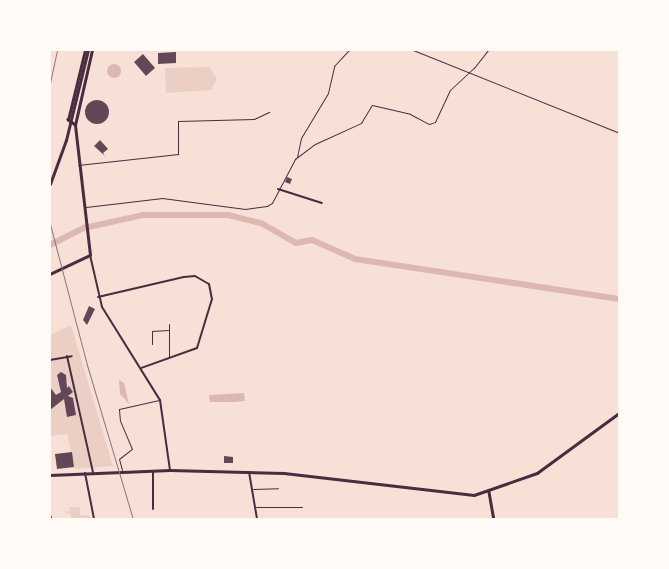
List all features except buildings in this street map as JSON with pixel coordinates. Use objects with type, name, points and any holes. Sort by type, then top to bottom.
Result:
[{"type":"main road","points":[[50,184],[66,140],[86,50]]},
{"type":"street","points":[[75,125],[68,120],[86,50]]},
{"type":"street","points":[[92,50],[75,125],[78,165],[86,212],[90,255],[98,297],[115,331],[141,368],[160,400],[170,470]]},
{"type":"street","points":[[278,189],[322,204]]},
{"type":"street","points":[[50,274],[90,255]]},
{"type":"street","points":[[98,297],[184,277],[203,279],[209,284],[212,299],[197,348],[141,368]]},
{"type":"street","points":[[67,356],[92,472]]},
{"type":"street","points":[[50,360],[72,356]]},
{"type":"street","points":[[50,475],[170,470],[249,472],[356,480],[460,496],[489,492],[537,474],[619,413]]},
{"type":"street","points":[[153,471],[153,510]]},
{"type":"street","points":[[249,472],[257,519]]},
{"type":"street","points":[[85,473],[94,519]]},
{"type":"street","points":[[489,492],[494,519]]},
{"type":"lane","points":[[298,157],[301,138],[328,93],[334,66],[349,50]]},
{"type":"lane","points":[[413,50],[619,133]]},
{"type":"lane","points":[[85,208],[133,199],[162,198],[258,208],[272,203],[278,189],[298,157],[315,144],[361,123],[376,104],[410,114],[429,124],[434,122],[450,90],[469,73],[488,50]]},
{"type":"lane","points":[[78,165],[178,154],[178,121],[254,119],[269,112]]},
{"type":"lane","points":[[169,324],[170,357]]},
{"type":"lane","points":[[152,344],[152,331],[169,330]]},
{"type":"lane","points":[[122,471],[119,459],[132,449],[120,421],[119,410],[160,400]]},
{"type":"lane","points":[[252,489],[278,488]]},
{"type":"lane","points":[[255,507],[302,507]]},
{"type":"shaded area","points":[[111,64],[117,64],[121,71],[117,78],[111,78],[107,74],[107,68]]},
{"type":"shaded area","points":[[209,67],[217,79],[211,90],[166,93],[165,68]]},
{"type":"shaded area","points":[[71,325],[113,466],[75,469],[67,434],[50,436],[50,335]]},
{"type":"shaded area","points":[[119,380],[124,383],[129,404],[120,394]]},
{"type":"shaded area","points":[[244,393],[245,401],[210,402],[209,395]]},
{"type":"shaded area","points":[[70,507],[80,507],[80,515],[89,515],[90,519],[72,519],[70,514],[63,512],[70,511]]},
{"type":"waterway","points":[[50,245],[84,228],[143,215],[228,215],[261,223],[296,243],[312,240],[355,259],[619,299]]},
{"type":"railway","points":[[50,83],[57,50]]},
{"type":"railway","points":[[50,224],[87,365],[133,519]]}]
